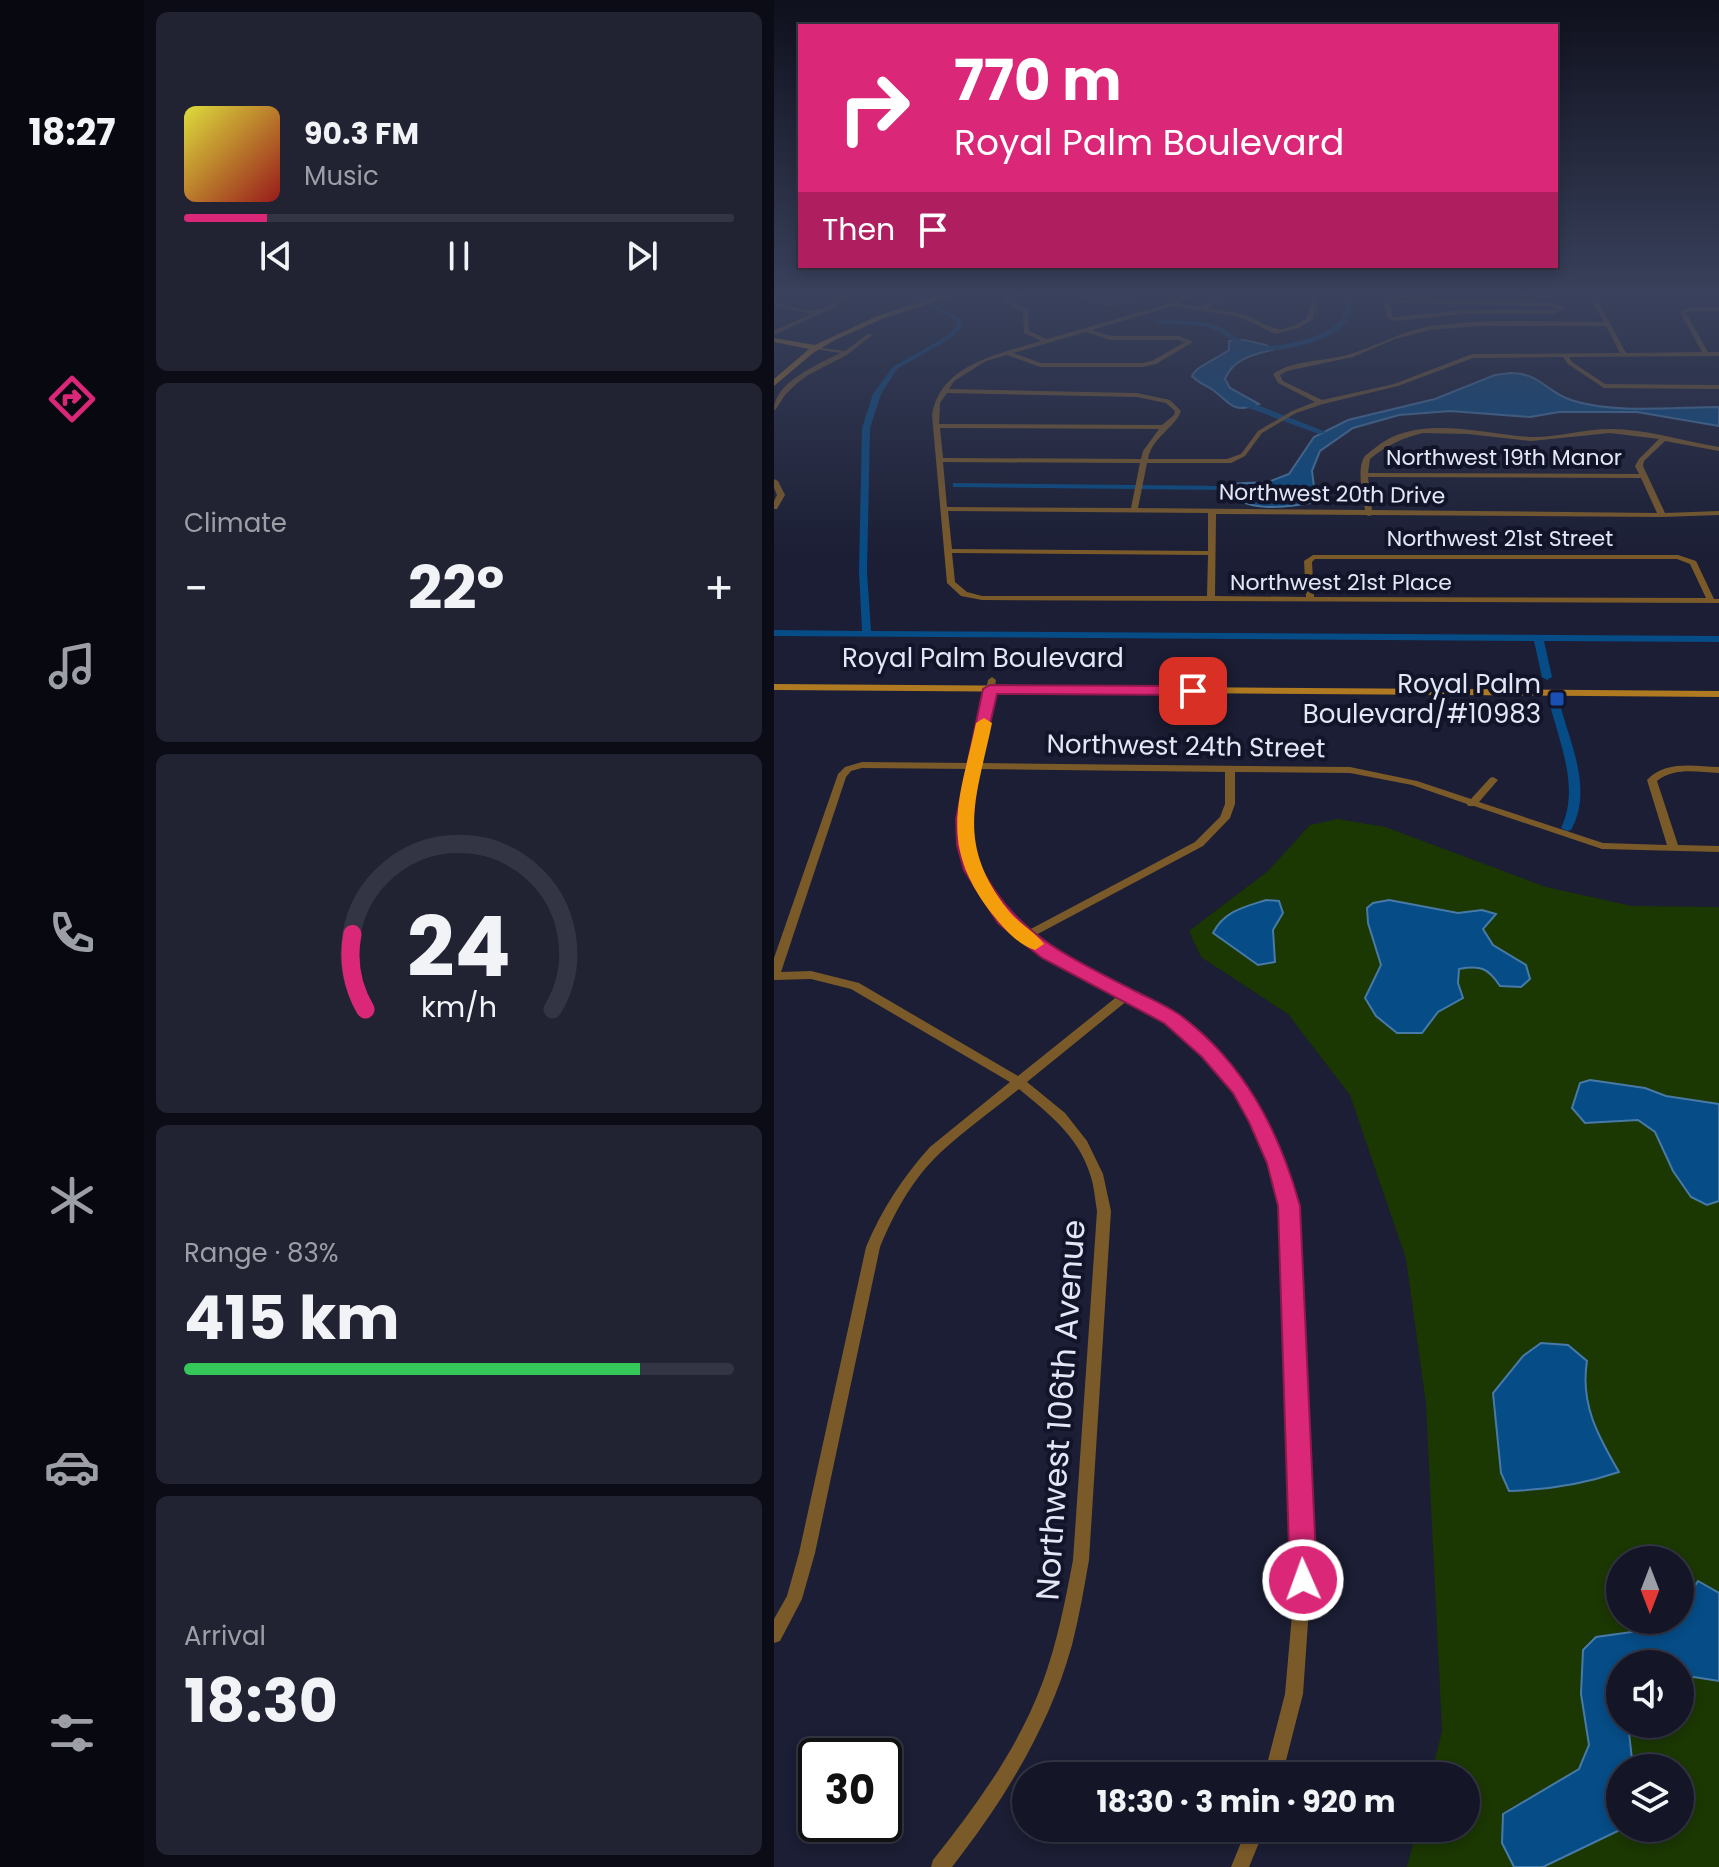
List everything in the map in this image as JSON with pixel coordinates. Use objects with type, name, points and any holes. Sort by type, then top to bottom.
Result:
[{"type":"main road","name":"Royal Palm Boulevard","points":[[774,679],[991,685],[1719,694]]},
{"type":"main road","name":"Royal Palm Boulevard","points":[[774,687],[1719,685]]},
{"type":"street","points":[[774,408],[794,382]]},
{"type":"street","points":[[953,382],[937,403],[936,426],[949,551],[1212,553]]},
{"type":"street","points":[[1280,382],[1321,402]]},
{"type":"street","points":[[940,460],[1216,463],[1238,459],[1260,432],[1276,421],[1321,402],[1404,382]]},
{"type":"street","points":[[1598,382],[1604,386],[1719,387]]},
{"type":"street","points":[[944,391],[1159,398],[1168,401],[1178,411],[1177,416],[1164,427],[1146,451],[1134,510]]},
{"type":"street","points":[[936,426],[1164,427]]},
{"type":"street","points":[[1369,514],[1364,475],[1367,458],[1385,443],[1416,434],[1455,431],[1543,439],[1594,432],[1625,432],[1719,449]]},
{"type":"street","points":[[1662,440],[1641,460],[1639,466],[1662,515]]},
{"type":"street","name":"Northwest 19th Manor","points":[[1364,475],[1470,472],[1643,476]]},
{"type":"street","points":[[774,481],[777,495],[774,507]]},
{"type":"street","name":"Northwest 20th Drive","points":[[945,509],[1369,514],[1719,513]]},
{"type":"street","points":[[1211,600],[1212,511]]},
{"type":"street","name":"Northwest 21st Place","points":[[949,551],[951,583],[964,594],[982,598],[1715,601]]},
{"type":"street","name":"Northwest 21st Street","points":[[1310,599],[1308,561],[1313,557],[1466,555],[1678,557],[1693,563],[1715,601]]},
{"type":"street","points":[[991,685],[964,819],[969,858],[986,894],[1024,937],[1068,965],[1171,1018],[1209,1052],[1241,1088],[1278,1163],[1289,1206],[1303,1580],[1294,1694],[1277,1762]]},
{"type":"street","name":"Northwest 24th Street","points":[[774,976],[841,776],[848,769],[862,765],[1314,768],[1361,772],[1414,783],[1602,846],[1719,849]]},
{"type":"street","points":[[1024,937],[1199,844],[1225,818],[1230,804],[1230,768]]},
{"type":"street","points":[[1674,849],[1652,780],[1657,773],[1669,770],[1719,770]]},
{"type":"street","points":[[1472,804],[1493,780]]},
{"type":"street","name":"Northwest 106th Avenue","points":[[774,976],[811,975],[855,986],[1019,1082],[1061,1116],[1082,1144],[1097,1174],[1104,1211],[1104,1251],[1081,1560],[1073,1615],[1058,1668],[1032,1730],[1002,1785],[940,1867]]},
{"type":"street","points":[[774,1635],[794,1599],[807,1553],[873,1247],[887,1212],[908,1179],[935,1150],[1127,994]]},
{"type":"street","points":[[1240,1867],[1250,1842]]},
{"type":"green space","points":[[1338,819],[1385,827],[1546,887],[1632,906],[1719,907],[1719,1867],[1407,1867],[1413,1842],[1480,1842],[1480,1762],[1434,1762],[1442,1731],[1426,1404],[1406,1259],[1350,1095],[1288,1014],[1201,957],[1189,931],[1268,871],[1310,825]]},
{"type":"water","points":[[1199,382],[1227,382],[1230,388],[1259,404],[1238,408]]},
{"type":"water","points":[[1477,382],[1541,382],[1571,400],[1606,407],[1719,407],[1719,426],[1637,412],[1559,412],[1530,417],[1450,411],[1399,415],[1353,428],[1320,451],[1312,471],[1316,502],[1279,507],[1252,505],[1232,494],[1227,484],[1268,482],[1289,474],[1314,437],[1348,420],[1435,399]]},
{"type":"water","points":[[1266,900],[1279,901],[1283,913],[1273,930],[1275,962],[1258,965],[1213,933],[1229,915]]},
{"type":"water","points":[[1389,900],[1458,913],[1482,910],[1496,914],[1483,929],[1493,945],[1526,965],[1530,979],[1521,987],[1500,986],[1483,969],[1459,969],[1458,983],[1463,998],[1438,1012],[1422,1033],[1397,1033],[1376,1016],[1365,998],[1381,965],[1368,923],[1367,908],[1373,903]]},
{"type":"water","points":[[1590,1080],[1719,1104],[1719,1201],[1707,1205],[1691,1197],[1673,1171],[1655,1132],[1638,1120],[1585,1123],[1572,1108],[1580,1083]]},
{"type":"water","points":[[1541,1343],[1568,1345],[1587,1361],[1586,1391],[1592,1419],[1619,1472],[1565,1486],[1509,1491],[1501,1473],[1493,1393],[1523,1356]]},
{"type":"water","points":[[1698,1581],[1719,1593],[1719,1681],[1694,1677],[1694,1650],[1606,1650],[1606,1738],[1630,1738],[1631,1754],[1606,1754],[1606,1837],[1543,1867],[1514,1867],[1502,1843],[1503,1814],[1579,1769],[1589,1745],[1581,1694],[1583,1650],[1596,1637],[1694,1634],[1694,1587]]},
{"type":"waterway","points":[[867,634],[863,572],[866,428],[877,394],[885,382]]},
{"type":"waterway","points":[[1249,405],[1322,432]]},
{"type":"waterway","points":[[956,485],[1228,488]]},
{"type":"waterway","points":[[774,633],[867,634]]},
{"type":"waterway","points":[[867,634],[1538,638]]},
{"type":"waterway","points":[[1538,638],[1719,639]]},
{"type":"waterway","points":[[1538,638],[1547,677]]},
{"type":"waterway","points":[[1555,705],[1575,785],[1573,815],[1567,828]]},
{"type":"slow traffic","points":[[984,723],[964,819],[965,845],[972,870],[986,894],[1005,919],[1035,944]]},
{"type":"place","name":"Royal Palm Boulevard/#10983","points":[[1557,699]]},
{"type":"route","points":[[1193,691],[990,689],[964,819],[965,845],[972,870],[986,894],[1024,937],[1077,970],[1171,1018],[1209,1052],[1241,1088],[1260,1122],[1278,1163],[1289,1206],[1303,1580]]}]
